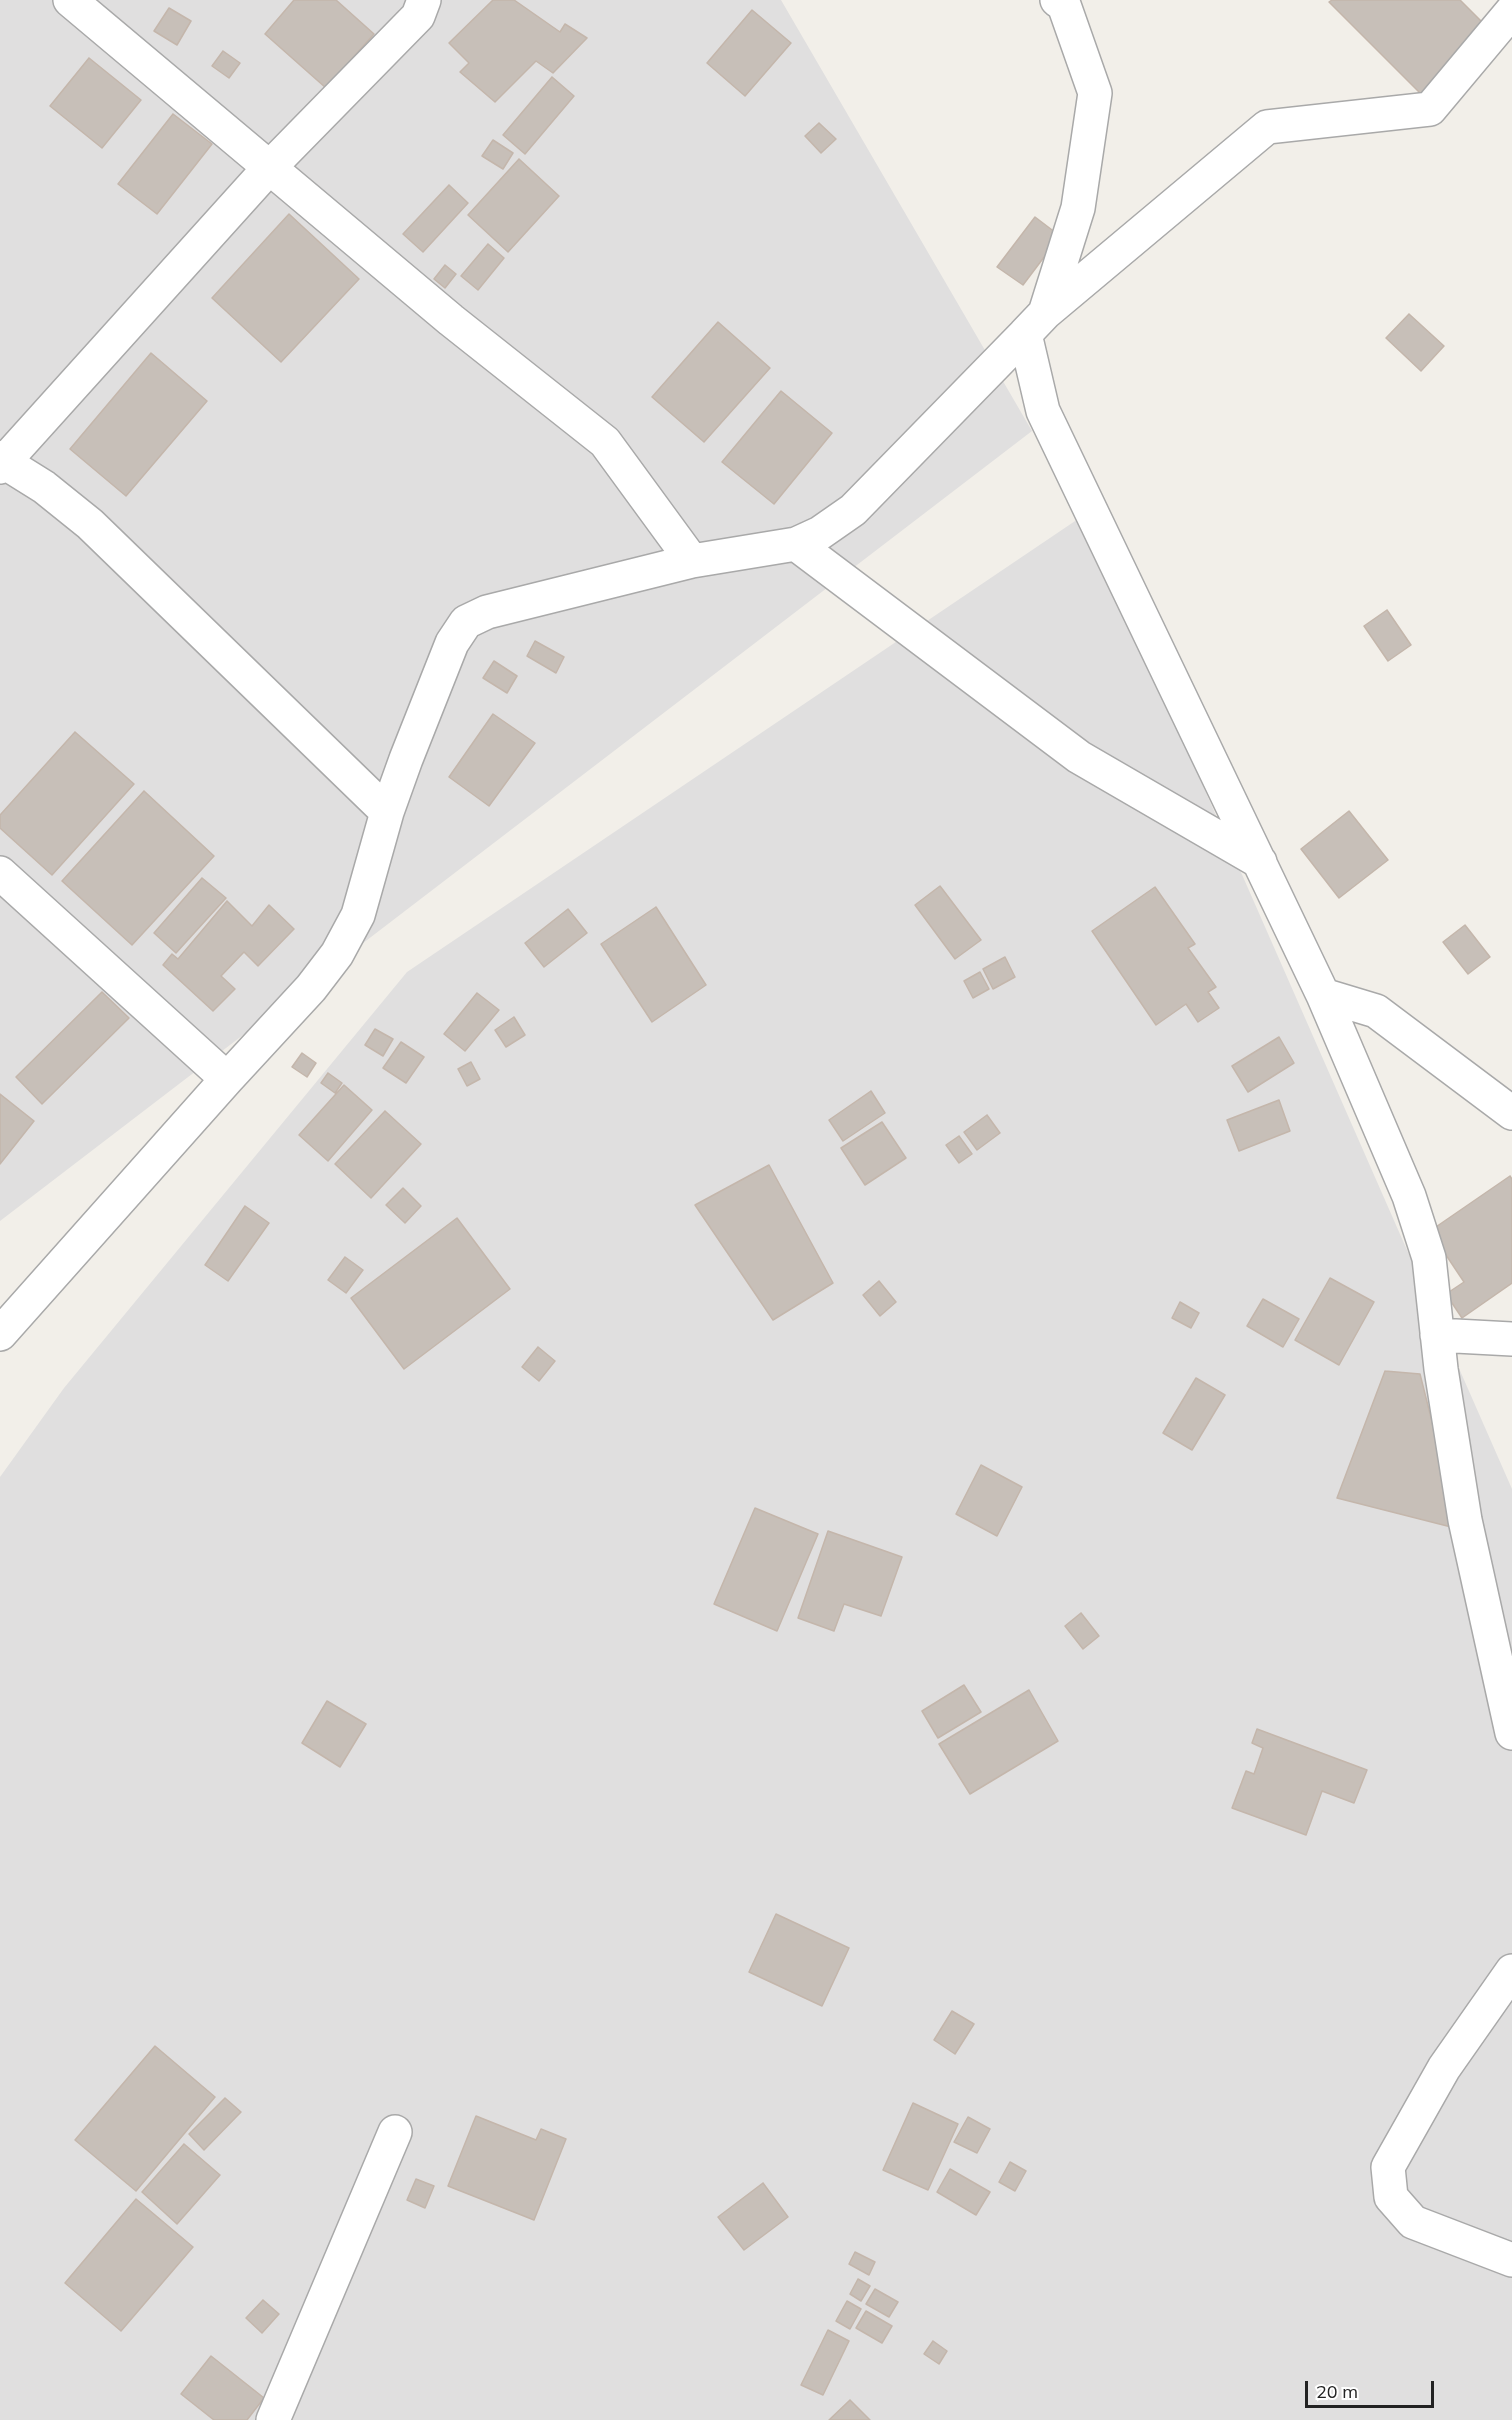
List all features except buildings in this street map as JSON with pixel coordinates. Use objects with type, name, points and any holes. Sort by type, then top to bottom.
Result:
[{"type":"street","points":[[70,0],[451,320],[605,442],[692,561]]},
{"type":"street","points":[[387,812],[90,524],[44,487],[1,462],[269,168],[418,16],[424,0]]},
{"type":"street","points":[[1058,0],[1064,5],[1095,93],[1078,208],[1035,324],[1043,411],[1323,995],[1409,1196],[1429,1258],[1437,1335],[1465,1520],[1512,1733]]},
{"type":"street","points":[[0,1333],[311,987],[337,954],[358,915],[387,812],[406,759],[452,643],[466,622],[487,612],[692,561],[796,544],[820,533],[853,510],[1035,324],[1266,127],[1430,109],[1512,11]]},
{"type":"street","points":[[796,544],[1079,757],[1260,862]]},
{"type":"street","points":[[0,873],[227,1078]]},
{"type":"street","points":[[1323,995],[1376,1011],[1512,1113]]},
{"type":"street","points":[[1437,1335],[1512,1339]]},
{"type":"street","points":[[1512,1971],[1444,2068],[1388,2167],[1391,2197],[1413,2222],[1512,2260]]},
{"type":"street","points":[[273,2420],[395,2132]]},
{"type":"shaded area","points":[[0,0],[781,0],[1032,431],[0,1221]]},
{"type":"shaded area","points":[[1084,515],[1512,1489],[1512,2420],[0,2420],[0,1477],[64,1388],[407,972]]}]
